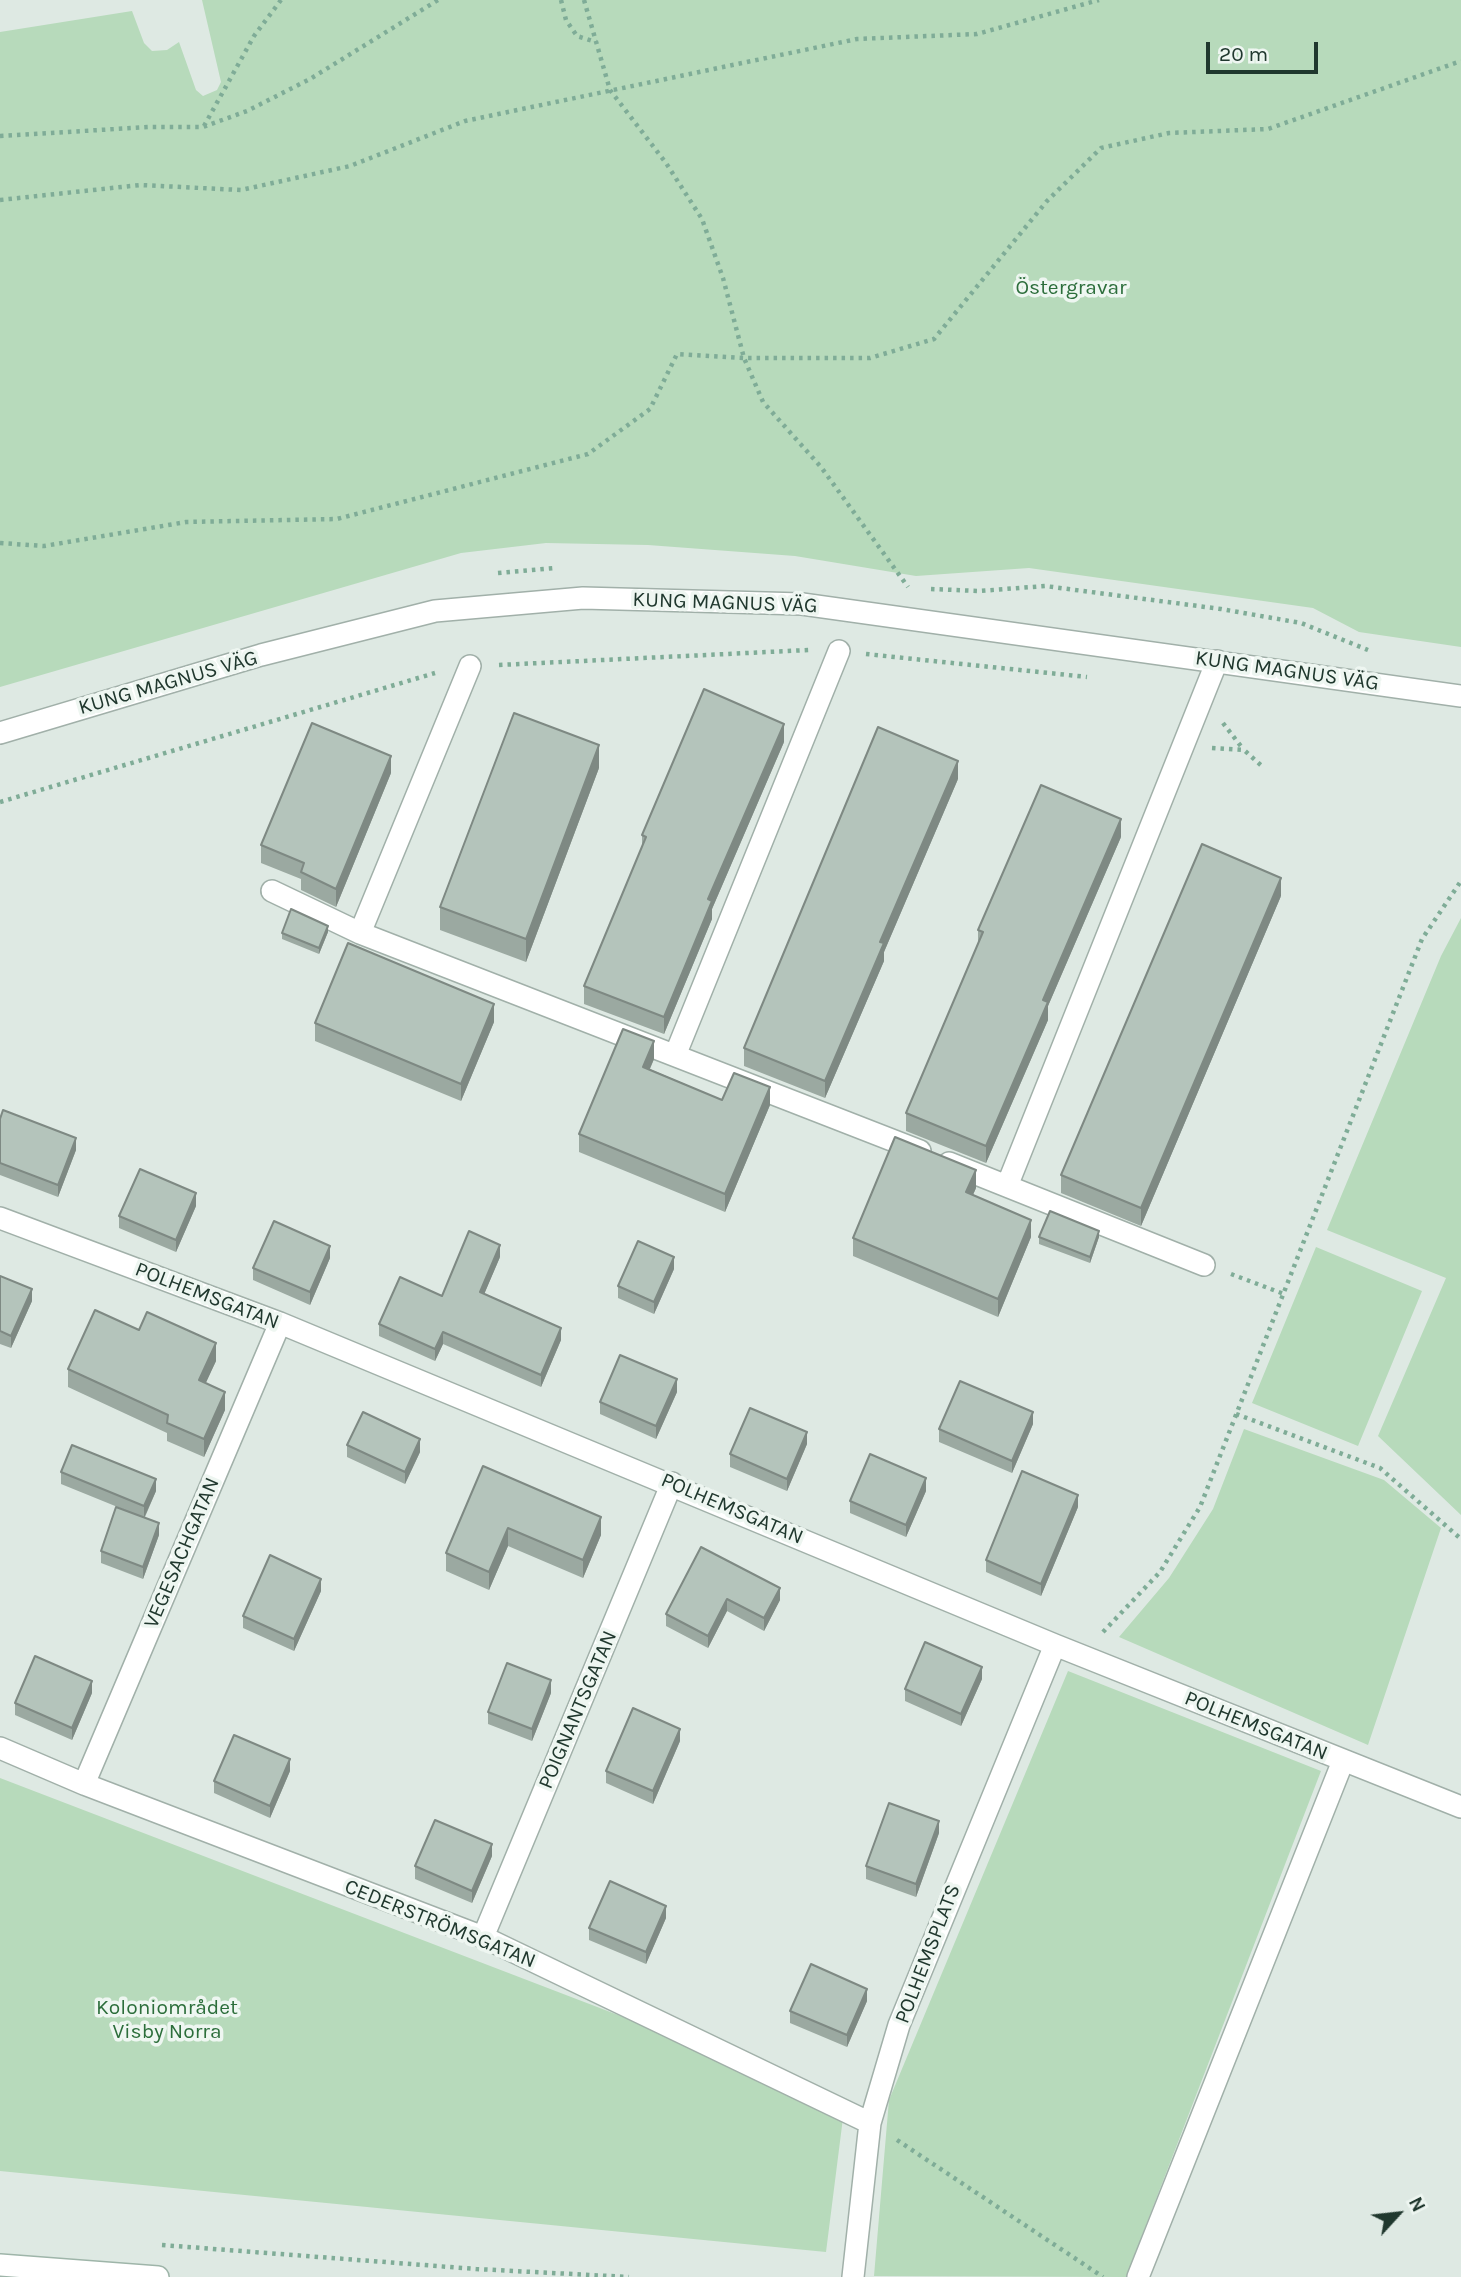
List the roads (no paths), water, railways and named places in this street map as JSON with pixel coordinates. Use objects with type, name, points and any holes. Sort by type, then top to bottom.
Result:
[{"type":"street","name":"KUNG MAGNUS VÄG","points":[[0,733],[261,655],[435,611],[583,598],[802,604],[1461,696]]},
{"type":"street","points":[[676,1054],[839,651]]},
{"type":"street","points":[[1007,1186],[1217,661]]},
{"type":"street","points":[[360,933],[470,666]]},
{"type":"street","points":[[272,891],[360,933],[676,1054],[1204,1265]]},
{"type":"street","name":"POLHEMSGATAN","points":[[0,1219],[281,1323],[672,1483],[1055,1645],[1461,1807]]},
{"type":"street","name":"VEGESACHGATAN","points":[[84,1784],[281,1323]]},
{"type":"street","name":"POIGNANTSGATAN","points":[[483,1937],[672,1483]]},
{"type":"street","name":"POLHEMSPLATS","points":[[853,2277],[870,2123],[899,2025],[1055,1645]]},
{"type":"street","name":"CEDERSTRÖMSGATAN","points":[[0,1748],[84,1784],[483,1937],[870,2123]]},
{"type":"street","points":[[1138,2277],[1343,1761]]},
{"type":"street","points":[[0,2265],[158,2277]]},
{"type":"park label","name":"Östergravar","points":[[1071,288]]},
{"type":"park label","name":"Koloniområdet Visby Norra","points":[[167,2020]]}]
